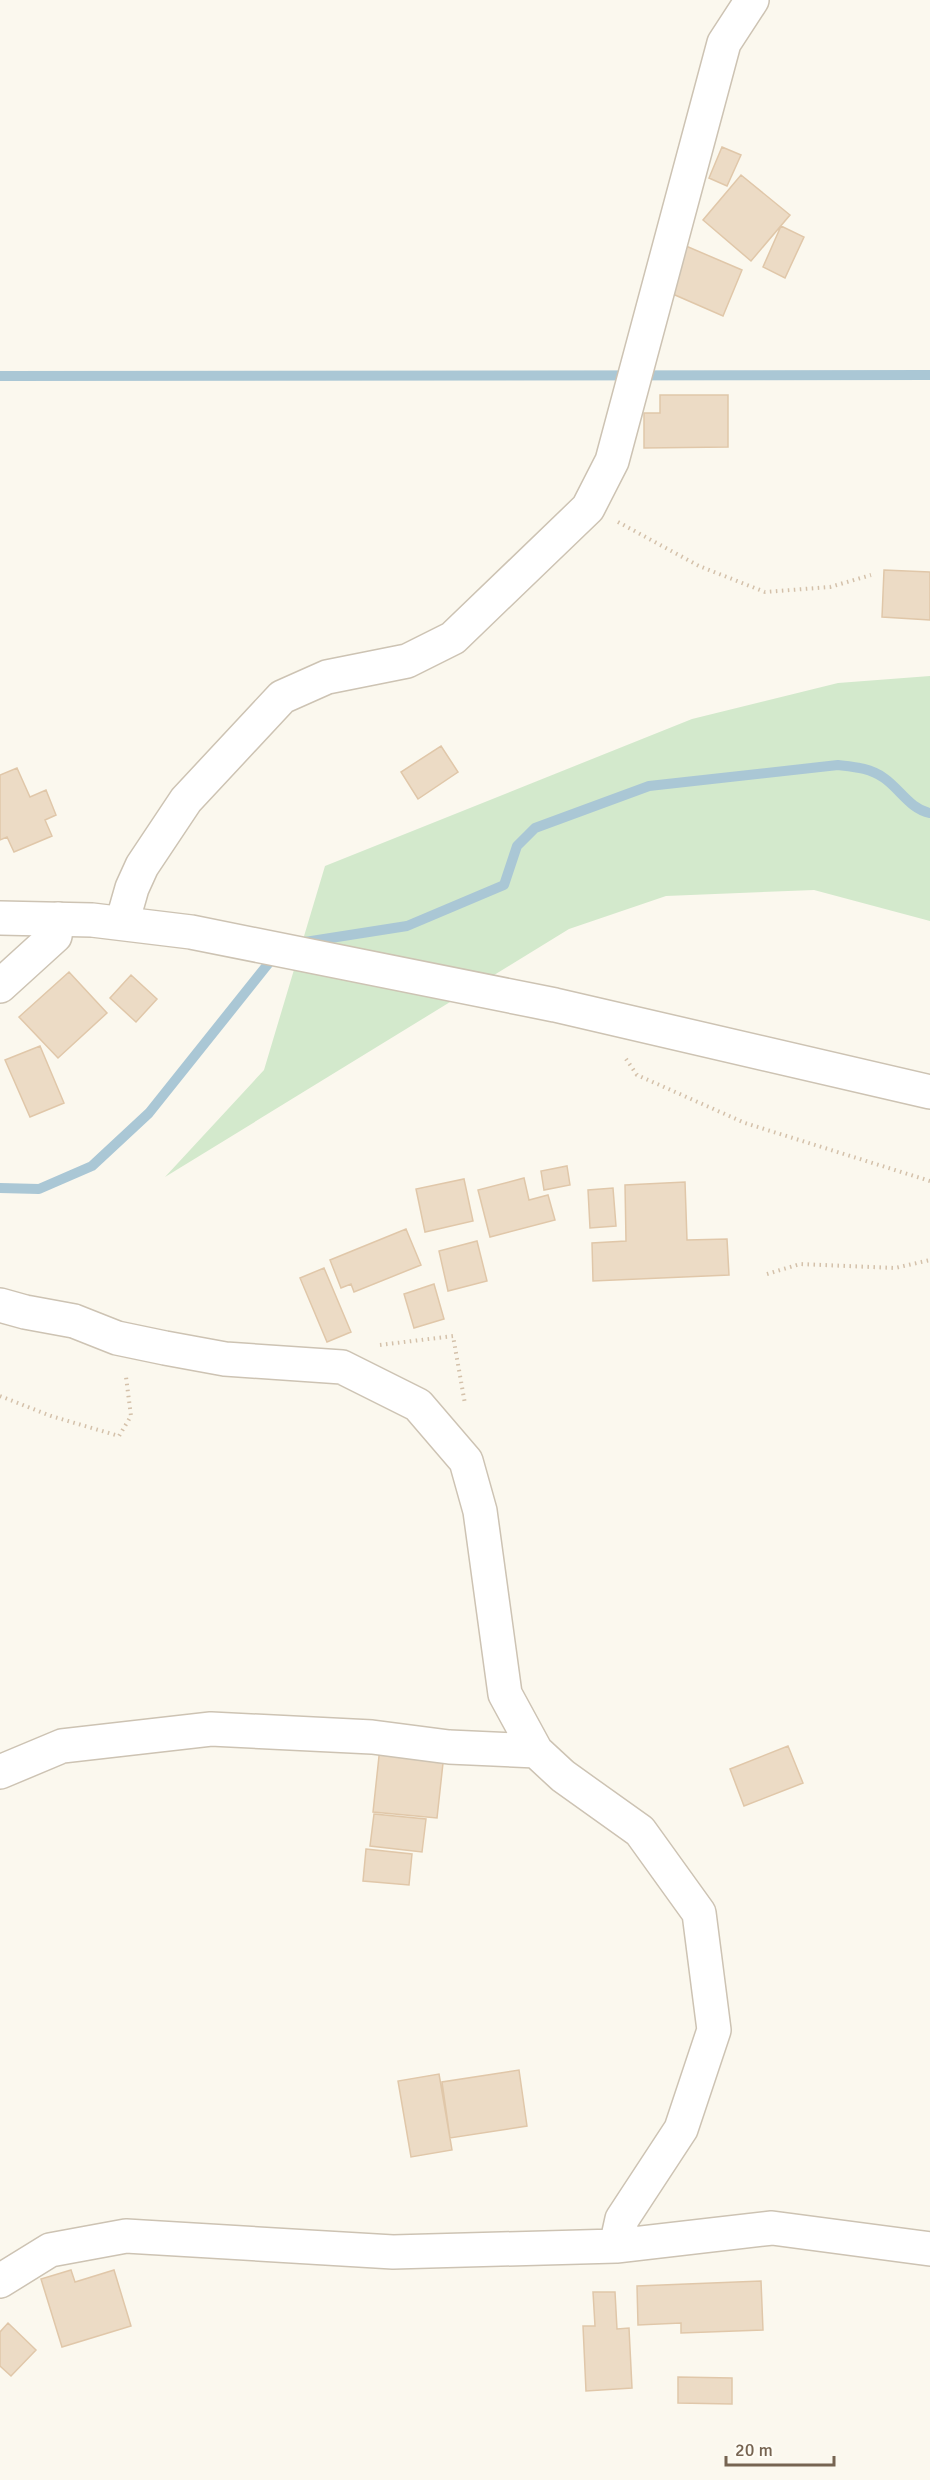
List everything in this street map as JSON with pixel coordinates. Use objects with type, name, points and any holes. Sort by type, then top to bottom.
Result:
[{"type":"street","points":[[122,923],[132,888],[142,866],[186,800],[282,697],[327,677],[407,661],[453,638],[588,508],[612,461],[724,43],[752,0]]},
{"type":"street","points":[[0,918],[122,923],[169,929],[555,1005],[930,1092]]},
{"type":"street","points":[[0,986],[55,936],[58,919]]},
{"type":"street","points":[[0,1305],[74,1321],[117,1338],[225,1359],[342,1368],[418,1405],[466,1461],[480,1511],[505,1694],[536,1751],[564,1776],[640,1831],[699,1913],[714,2030],[681,2129],[622,2219],[616,2246]]},
{"type":"street","points":[[0,1772],[62,1746],[211,1729],[372,1737],[449,1747],[536,1751]]},
{"type":"street","points":[[0,2281],[50,2250],[126,2236],[393,2252],[616,2246],[772,2228],[930,2249]]},
{"type":"path","points":[[588,508],[699,566],[765,592],[830,587],[871,575]]},
{"type":"path","points":[[624,1056],[637,1075],[745,1123],[930,1181]]},
{"type":"path","points":[[767,1274],[800,1264],[895,1268],[930,1260]]},
{"type":"path","points":[[375,1346],[453,1336],[465,1405]]},
{"type":"path","points":[[0,1396],[51,1416],[119,1436],[131,1416],[128,1385],[117,1338]]},
{"type":"green space","points":[[930,676],[930,921],[814,890],[666,896],[569,929],[165,1177],[264,1070],[325,866],[692,719],[838,683]]},
{"type":"building","points":[[722,147],[741,155],[727,186],[709,178]]},
{"type":"building","points":[[741,175],[790,215],[751,261],[703,220]]},
{"type":"building","points":[[781,226],[804,237],[785,278],[763,267]]},
{"type":"building","points":[[679,243],[742,270],[723,316],[659,288]]},
{"type":"building","points":[[660,395],[728,395],[728,447],[644,448],[644,413],[660,413]]},
{"type":"building","points":[[884,570],[930,572],[930,620],[882,617]]},
{"type":"building","points":[[441,746],[458,772],[418,799],[401,772]]},
{"type":"building","points":[[17,768],[30,797],[46,790],[56,815],[45,820],[52,836],[14,852],[7,837],[0,840],[0,775]]},
{"type":"building","points":[[69,972],[107,1013],[58,1058],[19,1017]]},
{"type":"building","points":[[131,975],[157,999],[136,1022],[110,998]]},
{"type":"building","points":[[40,1046],[64,1103],[30,1117],[5,1060]]},
{"type":"building","points":[[567,1166],[570,1185],[544,1190],[541,1171]]},
{"type":"building","points":[[524,1178],[529,1200],[548,1195],[555,1220],[490,1237],[478,1190]]},
{"type":"building","points":[[464,1179],[473,1221],[425,1232],[416,1189]]},
{"type":"building","points":[[685,1182],[687,1240],[727,1239],[729,1275],[593,1281],[592,1243],[626,1241],[625,1185]]},
{"type":"building","points":[[613,1188],[616,1226],[590,1228],[588,1190]]},
{"type":"building","points":[[406,1229],[421,1265],[354,1292],[351,1284],[341,1288],[330,1260]]},
{"type":"building","points":[[477,1241],[487,1281],[448,1291],[439,1251]]},
{"type":"building","points":[[324,1268],[351,1332],[327,1342],[300,1278]]},
{"type":"building","points":[[434,1284],[444,1319],[414,1328],[404,1294]]},
{"type":"building","points":[[788,1746],[803,1783],[744,1806],[730,1769]]},
{"type":"building","points":[[380,1747],[444,1754],[437,1818],[373,1812]]},
{"type":"building","points":[[374,1814],[426,1819],[422,1852],[370,1846]]},
{"type":"building","points":[[366,1849],[412,1854],[409,1885],[363,1881]]},
{"type":"building","points":[[519,2070],[527,2126],[450,2138],[442,2082]]},
{"type":"building","points":[[439,2074],[452,2150],[411,2157],[398,2081]]},
{"type":"building","points":[[71,2270],[75,2282],[114,2270],[131,2326],[62,2347],[41,2279]]},
{"type":"building","points":[[761,2281],[763,2330],[681,2333],[681,2323],[638,2325],[637,2286]]},
{"type":"building","points":[[593,2292],[615,2292],[617,2329],[629,2328],[632,2388],[586,2391],[583,2326],[595,2326]]},
{"type":"building","points":[[8,2323],[36,2350],[11,2376],[0,2366],[0,2332]]},
{"type":"building","points":[[678,2377],[732,2378],[732,2404],[678,2403]]},
{"type":"waterway","points":[[0,376],[930,375]]},
{"type":"waterway","points":[[305,942],[407,926],[504,885],[517,846],[535,828],[649,786],[838,765],[862,768],[879,775],[917,807],[930,813]]},
{"type":"waterway","points":[[0,1188],[39,1189],[92,1166],[149,1113],[276,954]]}]
